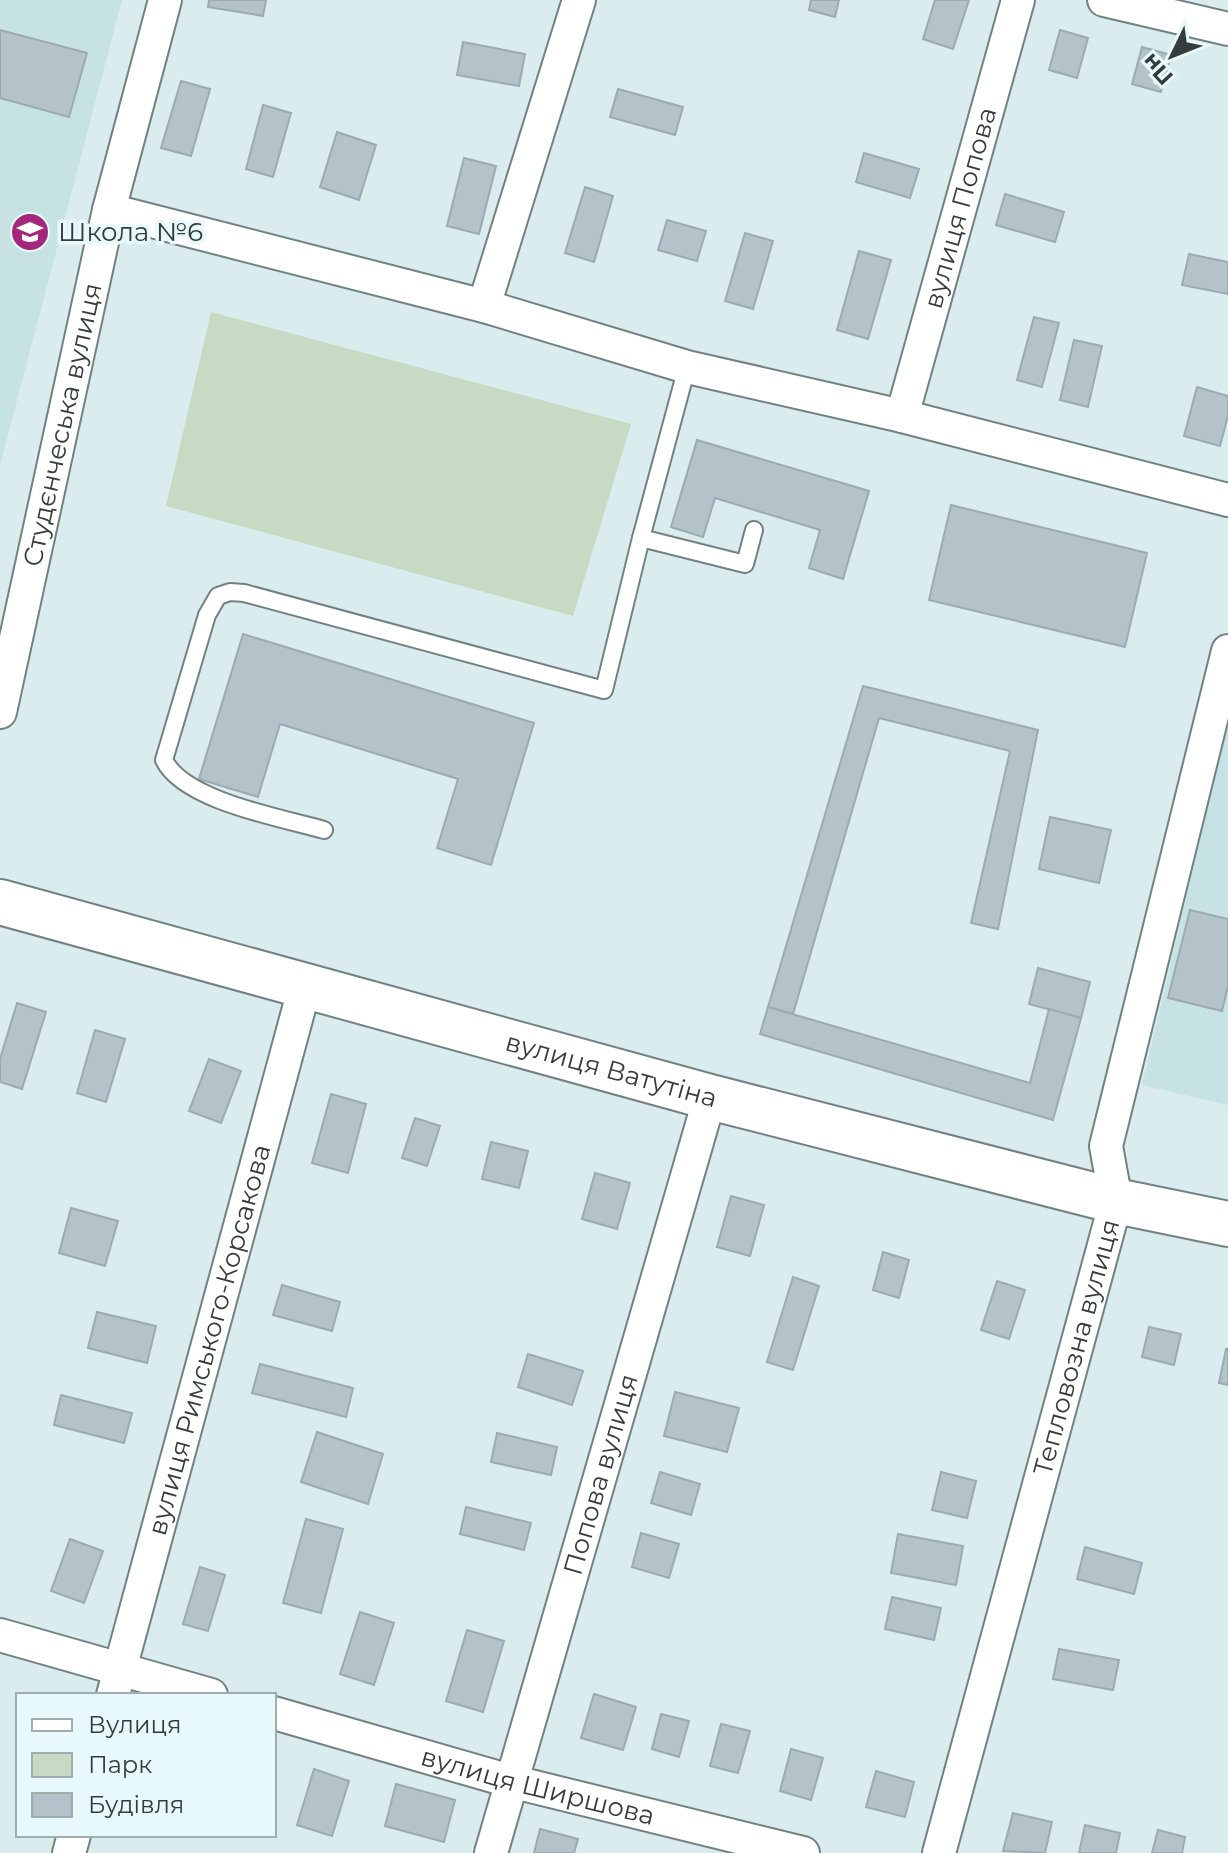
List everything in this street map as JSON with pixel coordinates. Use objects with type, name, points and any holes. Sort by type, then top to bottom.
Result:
[{"type":"street","name":"Студєнчеська вулиця","points":[[0,712],[109,210],[165,0]]},
{"type":"street","points":[[484,306],[579,0]]},
{"type":"street","name":"вулиця Попова","points":[[902,416],[1018,0]]},
{"type":"street","points":[[1104,0],[1228,29]]},
{"type":"street","points":[[109,210],[484,306],[687,367],[902,416],[1228,500]]},
{"type":"street","name":"Тепловозна вулиця","points":[[939,1853],[1116,1201],[1106,1146],[1228,651]]},
{"type":"street","name":"вулиця Ватутіна","points":[[0,902],[710,1097],[1116,1201],[1228,1224]]},
{"type":"street","name":"вулиця Римського-Корсакова","points":[[117,1682],[305,986]]},
{"type":"street","name":"Попова вулиця","points":[[491,1853],[710,1097]]},
{"type":"street","points":[[0,1635],[117,1682],[197,1693]]},
{"type":"street","name":"вулиця Ширшова","points":[[276,1714],[510,1781],[803,1853]]},
{"type":"lane","points":[[324,830],[207,796],[185,784],[170,771],[164,760],[207,615],[218,596],[230,592],[244,593],[604,690],[687,367]]},
{"type":"lane","points":[[641,538],[745,564],[754,530]]},
{"type":"shaded area","name":"Школа №6","points":[[0,0],[122,0],[0,465]]},
{"type":"shaded area","points":[[1228,720],[1228,1105],[1142,1085]]},
{"type":"green space","points":[[211,312],[631,424],[573,616],[166,506]]},
{"type":"building","points":[[209,0],[266,0],[263,16],[208,7]]},
{"type":"building","points":[[811,0],[839,0],[835,17],[809,10]]},
{"type":"building","points":[[935,0],[969,0],[953,49],[923,39]]},
{"type":"building","points":[[0,30],[87,53],[69,117],[0,98]]},
{"type":"building","points":[[1060,30],[1088,38],[1077,78],[1049,70]]},
{"type":"building","points":[[463,42],[525,54],[519,86],[457,75]]},
{"type":"building","points":[[1142,47],[1171,55],[1161,92],[1132,84]]},
{"type":"building","points":[[181,81],[210,89],[191,156],[161,148]]},
{"type":"building","points":[[618,89],[683,107],[675,135],[610,117]]},
{"type":"building","points":[[263,105],[291,113],[273,177],[246,169]]},
{"type":"building","points":[[337,132],[376,145],[359,200],[320,187]]},
{"type":"building","points":[[864,153],[919,169],[910,198],[856,182]]},
{"type":"building","points":[[464,158],[496,166],[479,234],[447,226]]},
{"type":"building","points":[[585,187],[613,196],[594,262],[565,253]]},
{"type":"building","points":[[1005,194],[1064,212],[1055,242],[996,225]]},
{"type":"building","points":[[667,220],[706,231],[697,261],[658,250]]},
{"type":"building","points":[[745,233],[773,241],[753,309],[725,301]]},
{"type":"building","points":[[859,251],[891,260],[868,339],[837,330]]},
{"type":"building","points":[[1189,254],[1228,262],[1228,294],[1182,285]]},
{"type":"building","points":[[1034,317],[1059,323],[1042,387],[1017,380]]},
{"type":"building","points":[[1074,340],[1102,346],[1088,407],[1060,400]]},
{"type":"building","points":[[1197,387],[1228,396],[1228,416],[1220,446],[1184,436]]},
{"type":"building","points":[[697,440],[869,491],[843,579],[809,568],[820,530],[715,498],[703,537],[671,527]]},
{"type":"building","points":[[951,505],[1147,553],[1125,647],[929,600]]},
{"type":"building","points":[[243,634],[534,723],[491,865],[437,848],[458,779],[280,724],[258,797],[199,779]]},
{"type":"building","points":[[863,686],[1038,730],[998,929],[971,923],[1010,751],[879,718],[793,1014],[768,1007]]},
{"type":"building","points":[[1050,817],[1111,830],[1099,883],[1039,869]]},
{"type":"building","points":[[1190,910],[1228,919],[1228,986],[1222,1011],[1168,998]]},
{"type":"building","points":[[1038,968],[1090,982],[1081,1018],[1029,1004]]},
{"type":"building","points":[[17,1003],[46,1012],[22,1089],[0,1082],[0,1059]]},
{"type":"building","points":[[768,1007],[1030,1083],[1049,1009],[1081,1018],[1053,1120],[760,1034]]},
{"type":"building","points":[[95,1030],[125,1039],[106,1102],[77,1093]]},
{"type":"building","points":[[209,1059],[241,1071],[221,1123],[189,1111]]},
{"type":"building","points":[[331,1094],[366,1104],[348,1173],[312,1163]]},
{"type":"building","points":[[415,1118],[440,1126],[427,1166],[402,1158]]},
{"type":"building","points":[[491,1142],[528,1151],[519,1188],[482,1179]]},
{"type":"building","points":[[595,1173],[630,1183],[617,1229],[582,1219]]},
{"type":"building","points":[[731,1196],[764,1205],[750,1256],[717,1247]]},
{"type":"building","points":[[71,1208],[118,1221],[105,1266],[59,1253]]},
{"type":"building","points":[[883,1252],[909,1260],[899,1298],[873,1290]]},
{"type":"building","points":[[793,1277],[819,1286],[793,1370],[767,1362]]},
{"type":"building","points":[[997,1281],[1025,1290],[1009,1339],[981,1330]]},
{"type":"building","points":[[282,1285],[340,1302],[332,1331],[273,1315]]},
{"type":"building","points":[[97,1312],[156,1326],[147,1363],[88,1348]]},
{"type":"building","points":[[1149,1327],[1181,1334],[1174,1365],[1142,1357]]},
{"type":"building","points":[[1228,1349],[1228,1385],[1219,1383]]},
{"type":"building","points":[[528,1354],[583,1371],[572,1405],[518,1387]]},
{"type":"building","points":[[260,1364],[353,1388],[346,1417],[252,1393]]},
{"type":"building","points":[[675,1392],[739,1408],[727,1452],[664,1436]]},
{"type":"building","points":[[61,1395],[132,1413],[124,1443],[54,1425]]},
{"type":"building","points":[[317,1432],[383,1454],[368,1504],[301,1482]]},
{"type":"building","points":[[497,1433],[557,1447],[551,1475],[491,1462]]},
{"type":"building","points":[[660,1472],[700,1484],[691,1515],[651,1503]]},
{"type":"building","points":[[941,1472],[976,1481],[967,1518],[932,1510]]},
{"type":"building","points":[[466,1507],[531,1523],[524,1550],[460,1534]]},
{"type":"building","points":[[306,1519],[343,1529],[321,1613],[283,1603]]},
{"type":"building","points":[[641,1533],[679,1544],[669,1578],[632,1567]]},
{"type":"building","points":[[898,1534],[963,1546],[956,1585],[891,1573]]},
{"type":"building","points":[[70,1539],[103,1551],[84,1603],[51,1591]]},
{"type":"building","points":[[1085,1547],[1142,1563],[1134,1594],[1077,1579]]},
{"type":"building","points":[[200,1567],[225,1575],[208,1631],[183,1624]]},
{"type":"building","points":[[892,1597],[941,1608],[934,1640],[885,1629]]},
{"type":"building","points":[[360,1612],[394,1623],[374,1685],[340,1674]]},
{"type":"building","points":[[467,1630],[504,1641],[483,1712],[446,1701]]},
{"type":"building","points":[[1059,1649],[1119,1660],[1113,1690],[1053,1679]]},
{"type":"building","points":[[594,1694],[636,1707],[623,1750],[581,1738]]},
{"type":"building","points":[[661,1714],[689,1721],[679,1757],[652,1749]]},
{"type":"building","points":[[721,1724],[750,1731],[738,1773],[710,1766]]},
{"type":"building","points":[[791,1749],[823,1758],[811,1800],[780,1791]]},
{"type":"building","points":[[314,1769],[349,1781],[332,1836],[297,1825]]},
{"type":"building","points":[[876,1771],[914,1782],[905,1817],[866,1807]]},
{"type":"building","points":[[396,1784],[455,1800],[444,1842],[385,1826]]},
{"type":"building","points":[[1013,1813],[1052,1822],[1045,1853],[1003,1851]]},
{"type":"building","points":[[1085,1825],[1120,1833],[1116,1853],[1079,1853]]},
{"type":"building","points":[[540,1829],[578,1839],[574,1853],[534,1853]]},
{"type":"building","points":[[1158,1830],[1185,1837],[1182,1853],[1152,1853]]},
{"type":"place","name":"Школа №6","points":[[30,232]]}]
